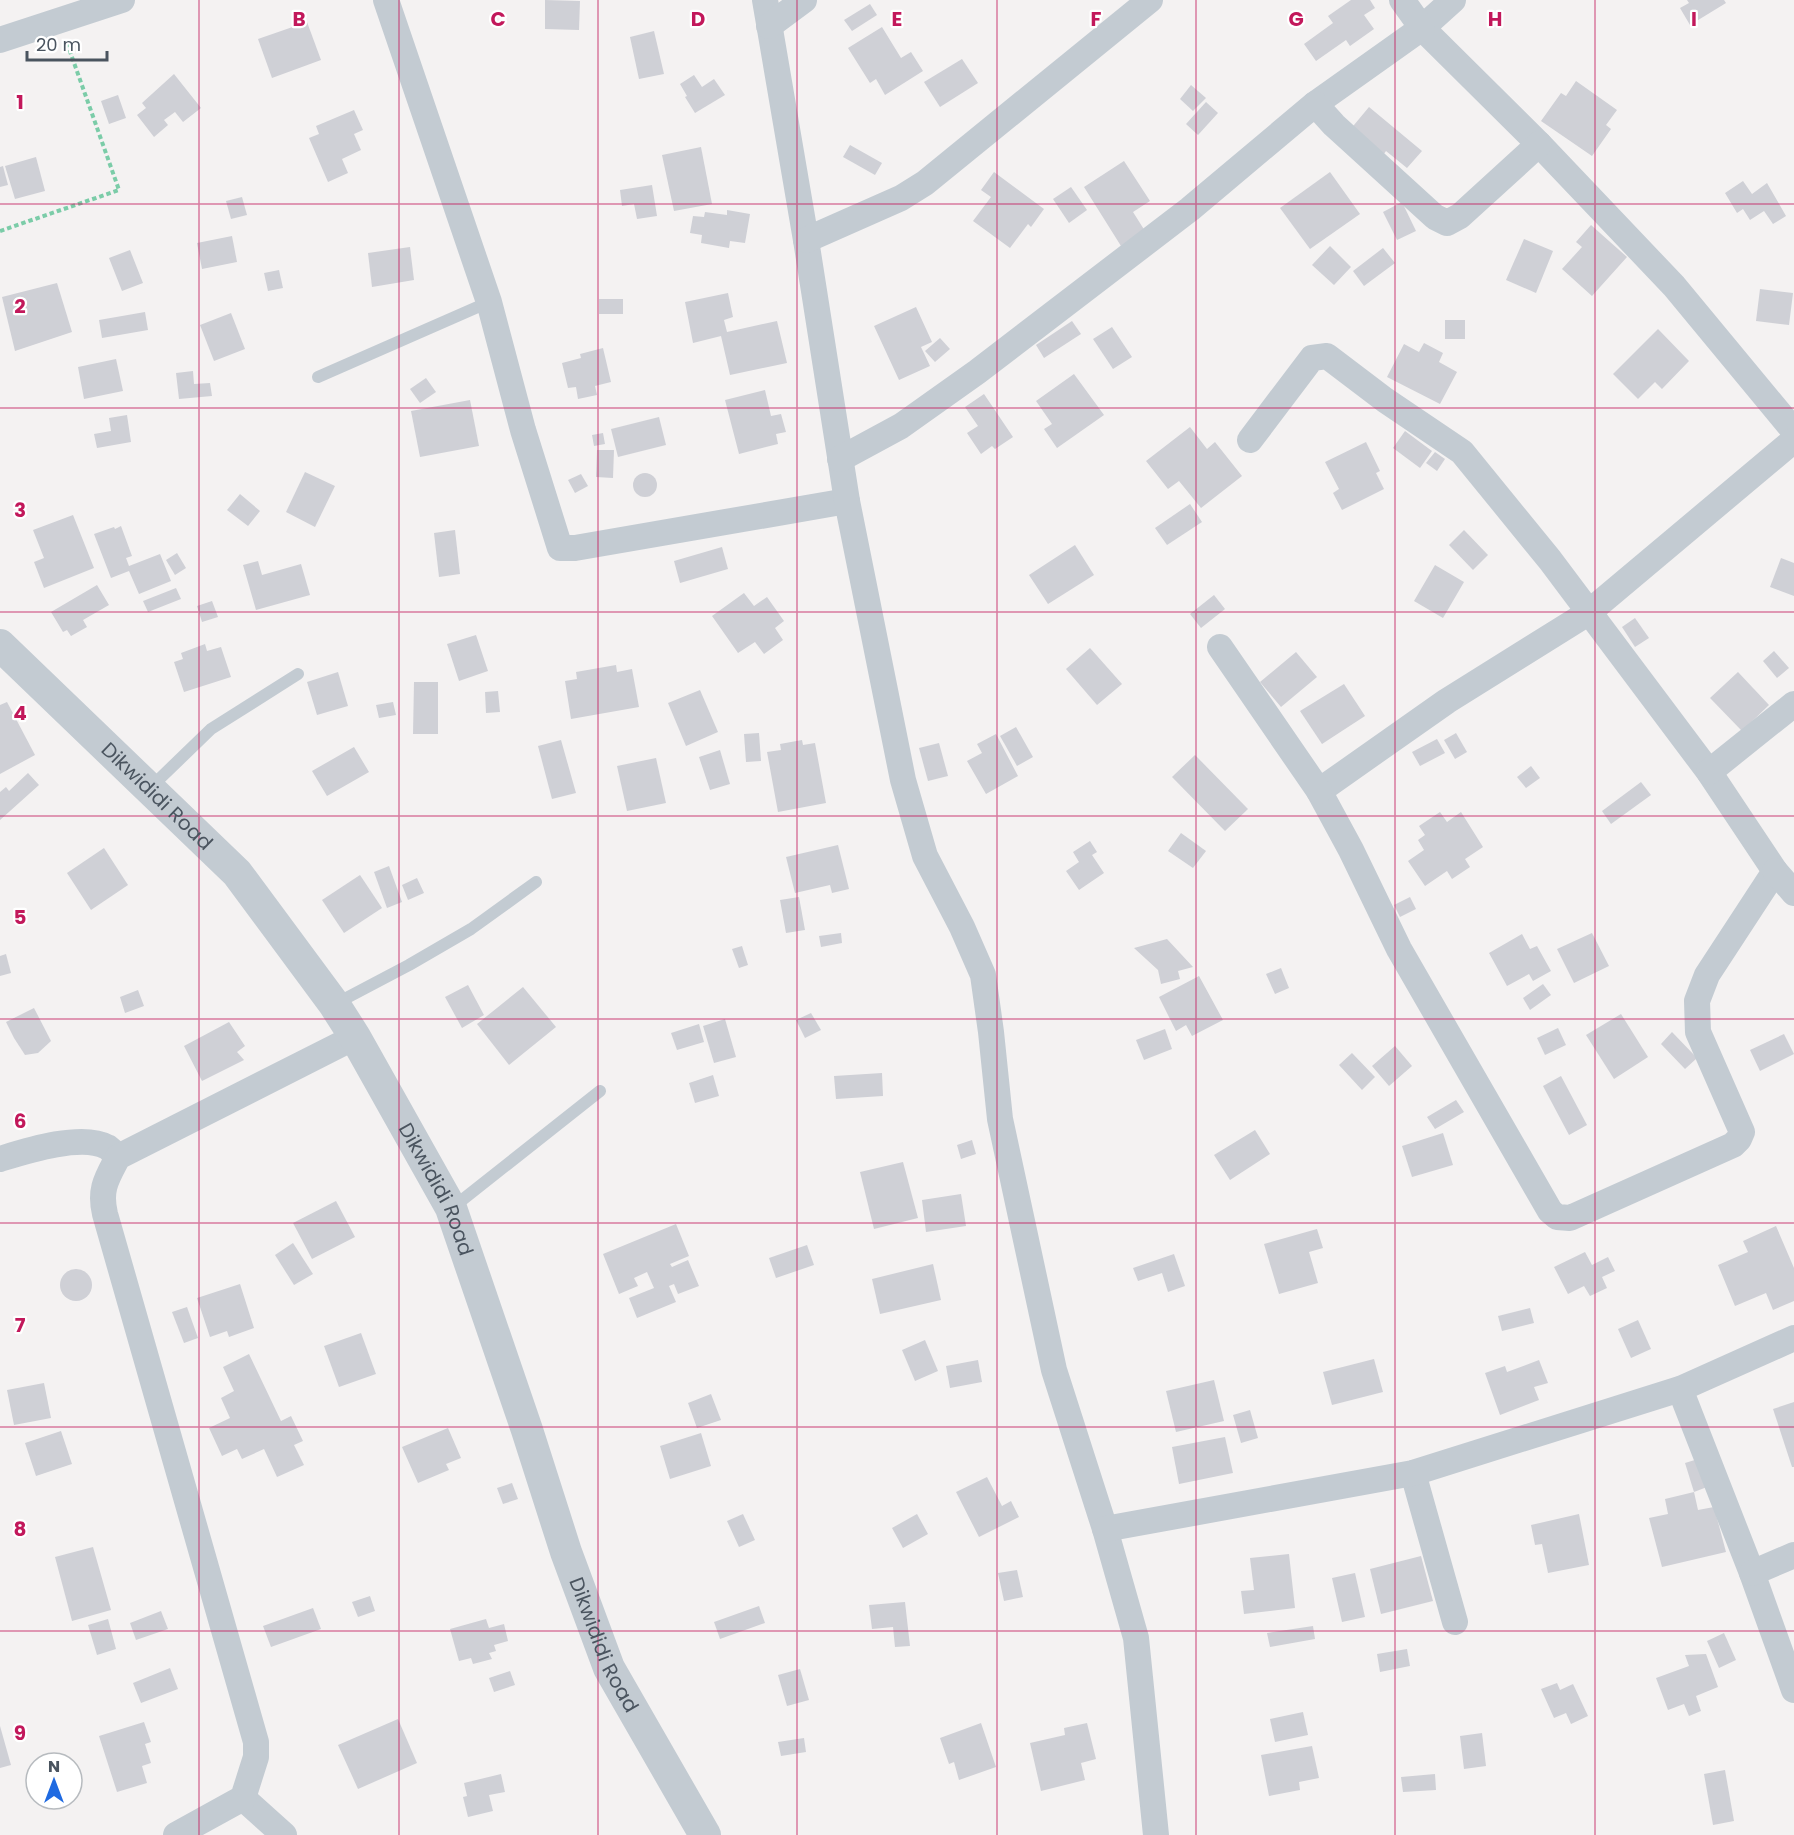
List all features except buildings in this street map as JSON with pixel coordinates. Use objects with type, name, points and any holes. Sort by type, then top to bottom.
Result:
[{"type":"street","points":[[0,40],[122,0]]},
{"type":"street","points":[[386,0],[489,302],[523,430],[560,548],[608,543],[847,501]]},
{"type":"street","points":[[765,0],[847,501],[903,780],[925,856],[962,927],[983,975],[992,1032],[1000,1119],[1054,1370],[1105,1529],[1136,1638],[1156,1835]]},
{"type":"street","points":[[769,26],[804,0]]},
{"type":"street","points":[[806,240],[901,198],[925,183],[1150,0]]},
{"type":"street","points":[[1402,0],[1422,28],[1539,144],[1674,286],[1794,431]]},
{"type":"street","points":[[840,459],[902,426],[977,372],[1190,208],[1315,104],[1422,28],[1454,0]]},
{"type":"street","points":[[1315,104],[1334,125],[1435,217],[1447,223],[1460,216],[1539,144]]},
{"type":"street","points":[[1250,440],[1312,358],[1327,356],[1385,400],[1462,452],[1550,560],[1709,772],[1775,871],[1794,893]]},
{"type":"street","points":[[1319,791],[1448,701],[1588,612],[1794,440]]},
{"type":"street","name":"Dikwididi Road","points":[[0,645],[237,873],[334,1004],[355,1037],[451,1208],[601,1650],[618,1687],[705,1835]]},
{"type":"street","points":[[1220,647],[1319,791],[1351,850],[1399,949],[1550,1211],[1557,1217],[1570,1218],[1733,1145],[1739,1139],[1742,1132],[1698,1032],[1697,1001],[1707,975],[1775,871]]},
{"type":"street","points":[[1709,772],[1794,704]]},
{"type":"street","points":[[176,1835],[243,1798],[256,1757],[256,1743],[102,1200],[103,1186],[118,1157],[355,1037]]},
{"type":"street","points":[[0,1159],[43,1146],[70,1143],[107,1147],[118,1157]]},
{"type":"street","points":[[1105,1529],[1413,1473],[1680,1389],[1794,1338]]},
{"type":"street","points":[[1680,1389],[1752,1573],[1794,1690]]},
{"type":"street","points":[[1413,1473],[1455,1622]]},
{"type":"street","points":[[1752,1573],[1794,1555]]},
{"type":"street","points":[[243,1798],[284,1835]]},
{"type":"lane","points":[[318,377],[489,302]]},
{"type":"lane","points":[[149,789],[211,729],[298,674]]},
{"type":"lane","points":[[334,1004],[409,965],[471,929],[536,882]]},
{"type":"lane","points":[[451,1208],[600,1092]]},
{"type":"path","points":[[0,231],[119,190],[60,21]]}]
